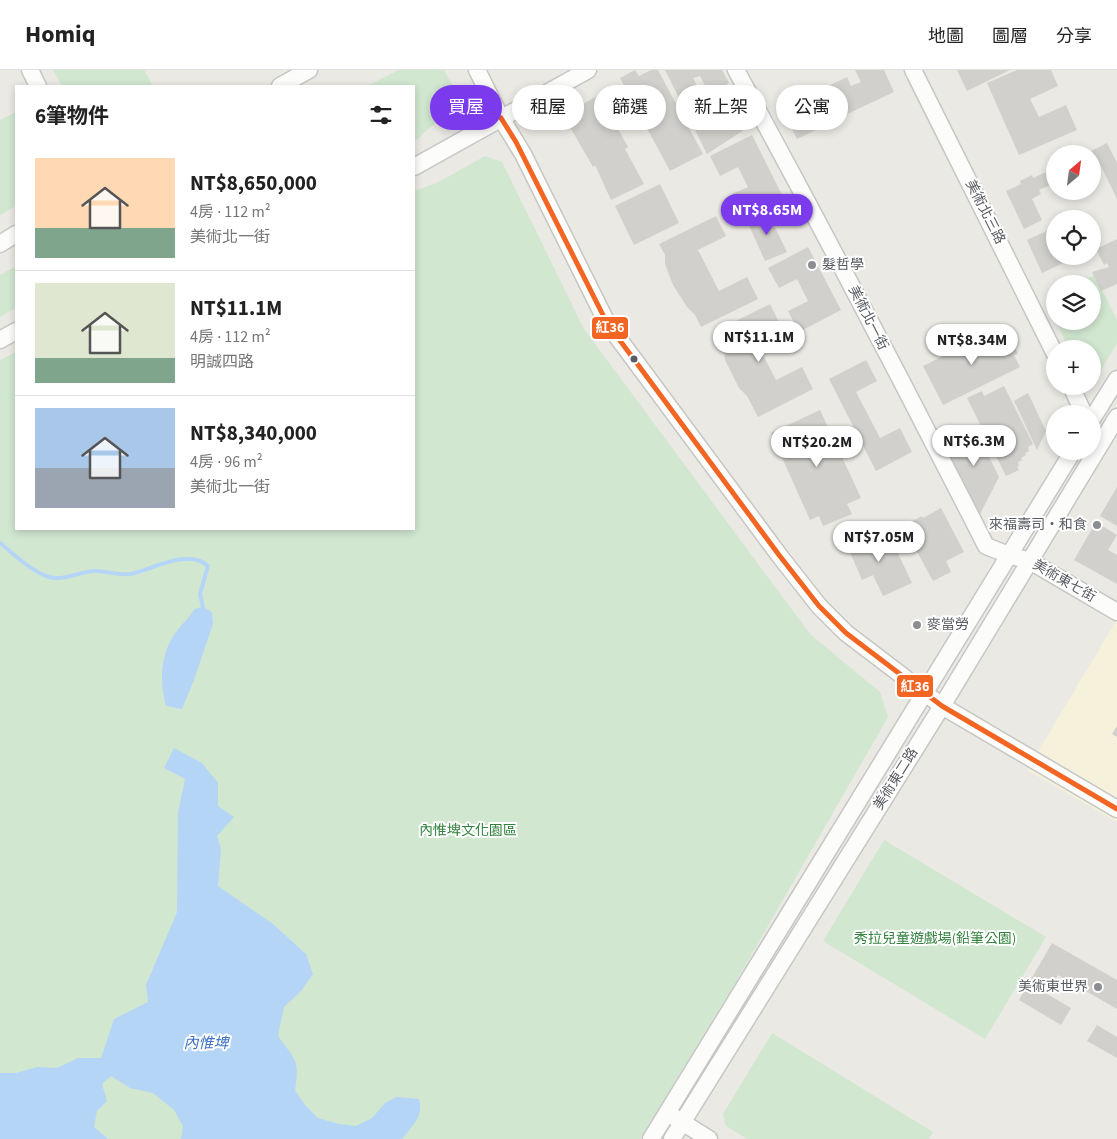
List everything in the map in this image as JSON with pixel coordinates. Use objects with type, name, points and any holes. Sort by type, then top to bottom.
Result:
[{"type":"street","points":[[30,70],[38,85]]},
{"type":"street","points":[[282,85],[309,70]]},
{"type":"street","points":[[477,70],[484,85]]},
{"type":"street","points":[[502,117],[588,70]]},
{"type":"street","name":"美術北一街","points":[[736,70],[829,241],[869,322],[986,546],[1009,555]]},
{"type":"street","name":"美術北三路","points":[[912,70],[1048,340]]},
{"type":"street","points":[[502,120],[520,148],[606,323],[819,606],[846,633],[942,706],[1117,809]]},
{"type":"street","points":[[415,166],[480,130]]},
{"type":"street","points":[[0,244],[15,235]]},
{"type":"street","points":[[0,340],[15,332]]},
{"type":"street","points":[[1101,405],[1117,378]]},
{"type":"street","name":"美術東二路","points":[[672,1139],[942,706],[1117,417]]},
{"type":"street","name":"美術東二路","points":[[651,1139],[1067,460]]},
{"type":"street","name":"美術東七街","points":[[1009,555],[1030,561],[1117,612]]},
{"type":"street","points":[[667,1113],[709,1139]]},
{"type":"shaded area","points":[[1117,621],[1117,822],[1027,770]]},
{"type":"green space","points":[[53,70],[144,70],[152,85],[61,85]]},
{"type":"green space","points":[[399,70],[444,70],[452,85],[430,85],[430,128],[415,141],[415,85],[369,85]]},
{"type":"green space","points":[[15,112],[15,207],[0,215],[0,120]]},
{"type":"green space","name":"內惟埤文化園區","points":[[485,156],[502,162],[584,329],[810,634],[880,692],[888,717],[734,985],[640,1139],[0,1139],[0,360],[15,352],[15,530],[415,530],[415,191],[437,183]]},
{"type":"green space","points":[[15,267],[15,309],[0,317],[0,275]]},
{"type":"green space","points":[[1101,287],[1117,320],[1117,343],[1101,370],[1101,340],[1065,340],[1060,330],[1101,330]]},
{"type":"green space","name":"秀拉兒童遊戲場(鉛筆公園)","points":[[884,840],[1046,937],[985,1039],[823,941]]},
{"type":"green space","points":[[772,1033],[933,1132],[929,1139],[747,1139],[726,1126],[723,1114]]},
{"type":"water","points":[[203,607],[212,612],[213,624],[194,680],[182,709],[166,706],[162,675],[168,645],[195,609]]},
{"type":"water","name":"內惟埤","points":[[174,748],[202,763],[218,783],[218,806],[234,817],[217,836],[221,849],[218,886],[273,924],[306,954],[313,974],[301,991],[284,1007],[278,1036],[295,1060],[297,1072],[295,1090],[305,1105],[318,1118],[339,1124],[356,1126],[372,1118],[385,1103],[396,1097],[419,1099],[420,1111],[418,1116],[402,1139],[181,1139],[183,1126],[174,1110],[153,1093],[130,1088],[111,1076],[102,1084],[107,1101],[97,1111],[94,1127],[108,1139],[0,1139],[0,1073],[16,1073],[37,1067],[57,1068],[78,1058],[101,1058],[114,1019],[148,1002],[146,985],[177,912],[178,813],[185,779],[164,768]]},
{"type":"building","points":[[635,70],[639,76],[651,70],[658,70],[676,104],[676,130],[690,130],[703,154],[670,171],[648,130],[666,130],[666,85],[624,85],[620,78]]},
{"type":"building","points":[[665,70],[722,70],[729,83],[726,85],[705,85],[700,76],[693,78],[697,85],[676,85],[676,92]]},
{"type":"building","points":[[855,70],[884,70],[894,92],[848,114],[848,85],[830,85],[847,77],[851,86],[861,82]]},
{"type":"building","points":[[957,70],[1010,70],[967,91]]},
{"type":"building","points":[[1017,70],[1051,70],[1058,86],[1030,99],[1039,117],[1066,105],[1077,130],[1019,155],[987,83]]},
{"type":"building","points":[[594,98],[594,130],[619,130],[628,147],[625,149],[644,184],[611,200],[595,165],[593,167],[572,130],[584,130],[584,103]]},
{"type":"building","points":[[695,130],[744,130],[707,154]]},
{"type":"building","points":[[793,130],[816,130],[797,139]]},
{"type":"building","points":[[752,135],[783,197],[743,216],[732,194],[748,187],[738,167],[720,176],[710,156]]},
{"type":"building","points":[[1107,143],[1117,163],[1117,199],[1101,166],[1101,146]]},
{"type":"building","points":[[1046,172],[1046,187],[1039,190],[1041,194],[1032,199],[1042,220],[1024,229],[1006,191],[1021,184],[1020,181],[1032,175],[1033,178]]},
{"type":"building","points":[[660,184],[679,223],[634,245],[615,206]]},
{"type":"building","points":[[767,211],[787,252],[765,261],[747,221]]},
{"type":"building","points":[[716,216],[726,236],[698,250],[719,291],[747,277],[758,299],[701,327],[695,315],[687,307],[673,285],[665,264],[665,255],[659,244]]},
{"type":"building","points":[[1046,231],[1046,265],[1059,265],[1042,273],[1027,240]]},
{"type":"building","points":[[1117,239],[1117,284],[1101,291],[1101,275],[1093,275],[1092,272],[1109,267],[1107,263],[1104,265],[1101,259],[1101,247]]},
{"type":"building","points":[[808,247],[841,310],[799,332],[788,311],[808,301],[797,279],[779,288],[768,268]]},
{"type":"building","points":[[770,304],[780,324],[754,338],[776,380],[802,367],[813,389],[758,417],[747,396],[739,388],[714,332]]},
{"type":"building","points":[[1000,328],[1006,337],[1009,336],[1018,354],[1014,355],[1020,367],[943,405],[923,366]]},
{"type":"building","points":[[866,360],[877,381],[856,392],[880,438],[900,428],[912,452],[876,471],[829,379]]},
{"type":"building","points":[[1004,386],[1033,444],[1028,447],[1029,451],[1018,462],[1019,466],[1017,467],[1019,470],[1006,476],[967,398],[982,391],[984,396]]},
{"type":"building","points":[[1028,393],[1046,431],[1037,450],[1014,401]]},
{"type":"building","points":[[820,410],[861,498],[847,504],[852,514],[823,526],[819,516],[810,520],[771,433]]},
{"type":"building","points":[[975,429],[999,477],[980,514],[944,445]]},
{"type":"building","points":[[1117,487],[1117,526],[1100,516]]},
{"type":"building","points":[[941,508],[964,552],[946,561],[951,572],[933,581],[903,526]]},
{"type":"building","points":[[1096,522],[1117,535],[1108,550],[1117,555],[1117,584],[1074,560]]},
{"type":"building","points":[[878,530],[885,547],[893,543],[912,583],[883,596],[873,575],[862,580],[846,543]]},
{"type":"building","points":[[1117,726],[1117,737],[1112,734]]},
{"type":"building","name":"美術東世界","points":[[1052,943],[1117,980],[1117,1009],[1058,975],[1047,994],[1071,1008],[1061,1025],[1019,1000]]},
{"type":"building","name":"美術東世界","points":[[1097,1025],[1117,1037],[1117,1058],[1087,1041]]},
{"type":"waterway","points":[[0,543],[33,569],[48,577],[55,578],[93,571],[131,574],[181,559],[200,561],[208,566],[200,594],[203,607]]},
{"type":"transit line","name":"紅36","points":[[502,120],[516,142],[607,323],[819,606],[846,633],[942,706],[1117,809]]},
{"type":"place","name":"髮哲學","points":[[812,265]]},
{"type":"place","name":"來福壽司‧和食","points":[[1097,525]]},
{"type":"place","name":"麥當勞","points":[[917,625]]},
{"type":"place","name":"美術東世界","points":[[1098,987]]}]
